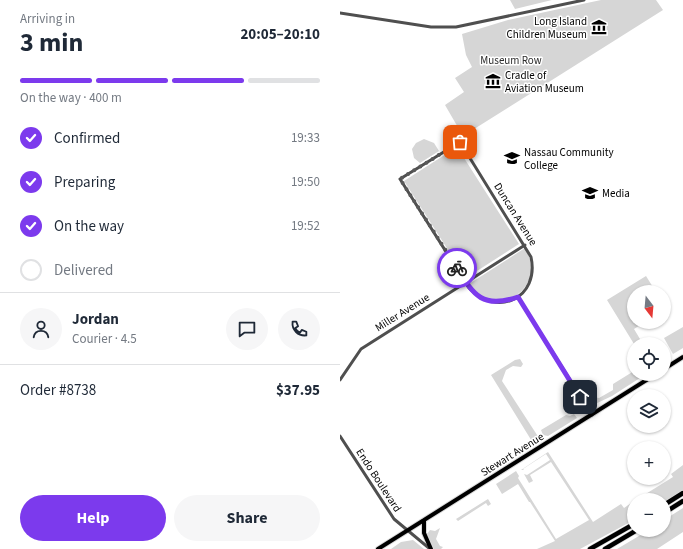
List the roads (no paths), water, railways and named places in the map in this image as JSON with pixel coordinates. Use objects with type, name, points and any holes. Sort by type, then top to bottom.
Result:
[{"type":"highway","points":[[671,501],[683,493]]},
{"type":"highway","points":[[671,509],[683,501]]},
{"type":"highway","points":[[590,549],[627,528]]},
{"type":"highway","points":[[608,548],[627,536]]},
{"type":"main road","points":[[671,365],[683,357]]},
{"type":"main road","name":"Stewart Avenue","points":[[378,549],[645,381]]},
{"type":"main road","points":[[424,520],[424,532],[430,549]]},
{"type":"street","points":[[340,13],[431,27],[456,27],[584,0]]},
{"type":"street","name":"Duncan Avenue","points":[[466,282],[400,179],[460,142],[531,257],[533,273],[528,287],[518,297]]},
{"type":"street","name":"Miller Avenue","points":[[340,380],[361,349],[525,245]]},
{"type":"street","points":[[466,282],[475,294],[488,301],[502,303],[518,297],[592,415]]},
{"type":"street","name":"Endo Boulevard","points":[[340,436],[394,519],[430,549]]},
{"type":"place","name":"Long Island Children Museum","points":[[599,27]]},
{"type":"place","name":"Cradle of Aviation Museum","points":[[493,81]]},
{"type":"place","name":"Nassau Community College","points":[[512,158]]},
{"type":"place","name":"Media","points":[[590,193]]},
{"type":"park label","name":"Museum Row","points":[[511,60]]}]
